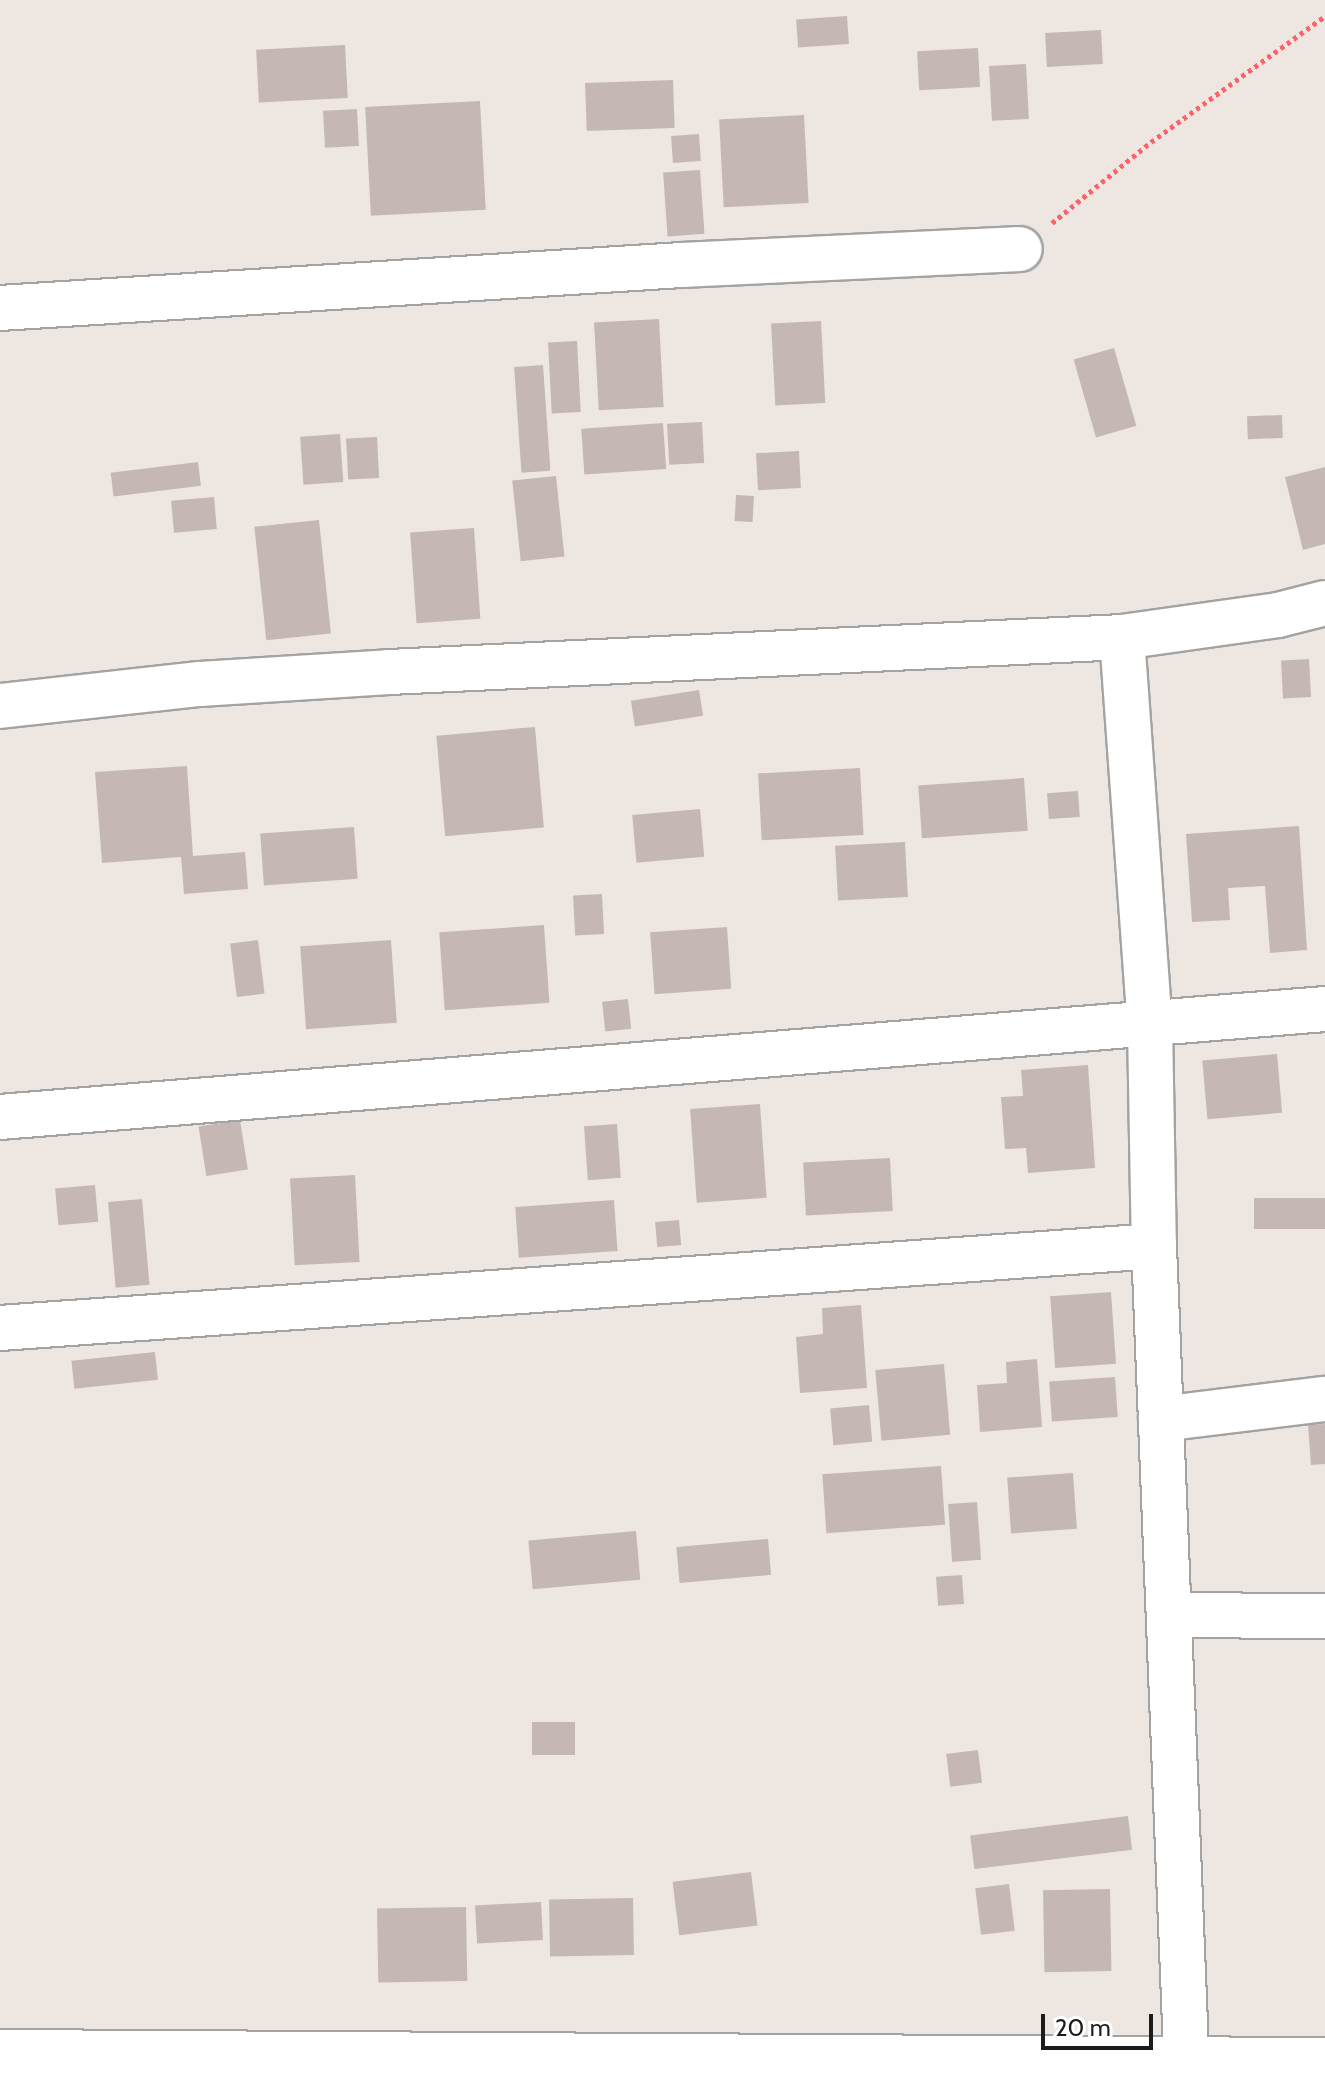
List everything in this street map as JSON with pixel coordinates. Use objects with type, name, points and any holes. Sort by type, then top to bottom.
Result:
[{"type":"street","points":[[0,308],[682,265],[1020,249]]},
{"type":"street","points":[[0,706],[200,684],[389,672],[1122,637],[1278,615],[1325,603]]},
{"type":"street","points":[[1122,637],[1150,1025],[1154,1246],[1186,2066]]},
{"type":"street","points":[[0,1117],[1325,1009]]},
{"type":"street","points":[[0,1328],[1154,1246]]},
{"type":"street","points":[[1161,1419],[1325,1399]]},
{"type":"street","points":[[1169,1615],[1325,1616]]},
{"type":"street","points":[[0,2052],[1186,2066],[1325,2060]]},
{"type":"path","points":[[1020,249],[1151,142],[1325,16]]},
{"type":"building","points":[[847,16],[849,44],[798,47],[796,20]]},
{"type":"building","points":[[1101,30],[1103,64],[1047,67],[1045,33]]},
{"type":"building","points":[[345,45],[348,98],[259,103],[256,50]]},
{"type":"building","points":[[978,48],[980,87],[919,90],[917,51]]},
{"type":"building","points":[[1026,64],[1029,119],[992,121],[989,66]]},
{"type":"building","points":[[673,80],[675,128],[587,131],[585,83]]},
{"type":"building","points":[[480,101],[486,210],[371,216],[365,107]]},
{"type":"building","points":[[357,109],[359,146],[325,148],[323,111]]},
{"type":"building","points":[[804,115],[809,203],[724,207],[719,119]]},
{"type":"building","points":[[699,134],[701,161],[673,163],[671,136]]},
{"type":"building","points":[[700,170],[704,234],[668,236],[663,173]]},
{"type":"building","points":[[659,319],[664,407],[599,410],[594,322]]},
{"type":"building","points":[[821,321],[825,403],[775,406],[771,324]]},
{"type":"building","points":[[577,341],[581,412],[552,413],[548,343]]},
{"type":"building","points":[[1114,348],[1136,426],[1096,437],[1074,360]]},
{"type":"building","points":[[543,365],[550,471],[521,473],[514,367]]},
{"type":"building","points":[[1282,415],[1283,438],[1248,439],[1247,416]]},
{"type":"building","points":[[702,422],[704,463],[669,465],[667,424]]},
{"type":"building","points":[[663,423],[666,469],[584,475],[581,429]]},
{"type":"building","points":[[340,434],[343,482],[303,485],[300,437]]},
{"type":"building","points":[[377,437],[379,478],[348,480],[346,439]]},
{"type":"building","points":[[799,451],[801,488],[758,490],[756,453]]},
{"type":"building","points":[[198,462],[201,486],[114,497],[111,473]]},
{"type":"building","points":[[1325,467],[1325,544],[1303,550],[1285,477]]},
{"type":"building","points":[[556,476],[564,557],[521,561],[512,481]]},
{"type":"building","points":[[736,495],[754,496],[753,522],[735,521]]},
{"type":"building","points":[[214,497],[217,529],[174,533],[171,501]]},
{"type":"building","points":[[319,520],[331,633],[266,640],[254,527]]},
{"type":"building","points":[[474,528],[480,619],[417,623],[410,532]]},
{"type":"building","points":[[1309,659],[1311,697],[1283,698],[1281,660]]},
{"type":"building","points":[[699,690],[703,716],[635,726],[631,701]]},
{"type":"building","points":[[535,727],[544,828],[445,836],[436,736]]},
{"type":"building","points":[[187,766],[193,856],[245,852],[248,889],[184,894],[181,857],[102,863],[95,772]]},
{"type":"building","points":[[860,768],[864,835],[762,840],[758,773]]},
{"type":"building","points":[[1024,778],[1028,831],[922,838],[918,785]]},
{"type":"building","points":[[1078,791],[1080,817],[1049,819],[1047,793]]},
{"type":"building","points":[[700,809],[704,857],[636,863],[632,815]]},
{"type":"building","points":[[1299,826],[1307,950],[1270,953],[1265,886],[1228,888],[1230,920],[1192,922],[1186,834]]},
{"type":"building","points":[[354,827],[358,879],[264,885],[260,834]]},
{"type":"building","points":[[905,842],[908,897],[838,901],[835,846]]},
{"type":"building","points":[[602,894],[604,934],[575,935],[573,896]]},
{"type":"building","points":[[544,925],[549,1003],[445,1010],[439,932]]},
{"type":"building","points":[[727,927],[731,989],[655,994],[650,932]]},
{"type":"building","points":[[258,940],[265,994],[237,997],[230,943]]},
{"type":"building","points":[[391,940],[397,1023],[306,1029],[300,946]]},
{"type":"building","points":[[628,999],[631,1029],[605,1032],[602,1002]]},
{"type":"building","points":[[1277,1054],[1282,1113],[1207,1119],[1202,1061]]},
{"type":"building","points":[[1088,1065],[1095,1168],[1028,1173],[1026,1148],[1005,1149],[1001,1097],[1023,1096],[1021,1070]]},
{"type":"building","points":[[760,1104],[767,1198],[697,1203],[690,1109]]},
{"type":"building","points":[[240,1120],[248,1169],[206,1176],[199,1127]]},
{"type":"building","points":[[617,1124],[621,1178],[588,1180],[584,1126]]},
{"type":"building","points":[[890,1158],[893,1211],[806,1215],[803,1163]]},
{"type":"building","points":[[355,1175],[360,1262],[295,1265],[290,1178]]},
{"type":"building","points":[[95,1185],[98,1222],[58,1225],[55,1188]]},
{"type":"building","points":[[1254,1198],[1325,1198],[1325,1229],[1254,1229]]},
{"type":"building","points":[[142,1199],[149,1285],[116,1288],[108,1202]]},
{"type":"building","points":[[614,1200],[618,1251],[519,1258],[515,1207]]},
{"type":"building","points":[[679,1220],[681,1245],[657,1247],[655,1222]]},
{"type":"building","points":[[1111,1292],[1116,1364],[1055,1368],[1050,1296]]},
{"type":"building","points":[[861,1305],[867,1388],[800,1393],[796,1337],[823,1334],[822,1308]]},
{"type":"building","points":[[155,1352],[158,1380],[74,1389],[71,1361]]},
{"type":"building","points":[[1037,1359],[1042,1427],[980,1432],[977,1385],[1007,1383],[1006,1362]]},
{"type":"building","points":[[944,1364],[950,1435],[881,1441],[875,1370]]},
{"type":"building","points":[[1115,1377],[1118,1417],[1052,1422],[1049,1382]]},
{"type":"building","points":[[869,1405],[872,1442],[833,1445],[830,1408]]},
{"type":"building","points":[[1325,1424],[1325,1464],[1311,1465],[1308,1425]]},
{"type":"building","points":[[941,1466],[945,1525],[826,1533],[822,1474]]},
{"type":"building","points":[[1073,1473],[1077,1529],[1011,1533],[1007,1478]]},
{"type":"building","points":[[977,1502],[981,1560],[952,1562],[948,1504]]},
{"type":"building","points":[[636,1531],[640,1580],[533,1589],[528,1540]]},
{"type":"building","points":[[768,1539],[771,1575],[679,1583],[676,1547]]},
{"type":"building","points":[[962,1575],[964,1604],[938,1606],[936,1577]]},
{"type":"building","points":[[532,1722],[575,1722],[575,1755],[532,1755]]},
{"type":"building","points":[[978,1750],[982,1783],[950,1787],[946,1754]]},
{"type":"building","points":[[1128,1816],[1132,1850],[974,1869],[970,1835]]},
{"type":"building","points":[[751,1872],[758,1926],[679,1935],[673,1882]]},
{"type":"building","points":[[1009,1884],[1015,1931],[981,1935],[975,1888]]},
{"type":"building","points":[[1110,1889],[1111,1971],[1044,1972],[1043,1890]]},
{"type":"building","points":[[633,1898],[634,1955],[550,1956],[549,1899]]},
{"type":"building","points":[[541,1902],[543,1940],[477,1943],[475,1905]]},
{"type":"building","points":[[466,1907],[467,1981],[378,1983],[377,1909]]}]
